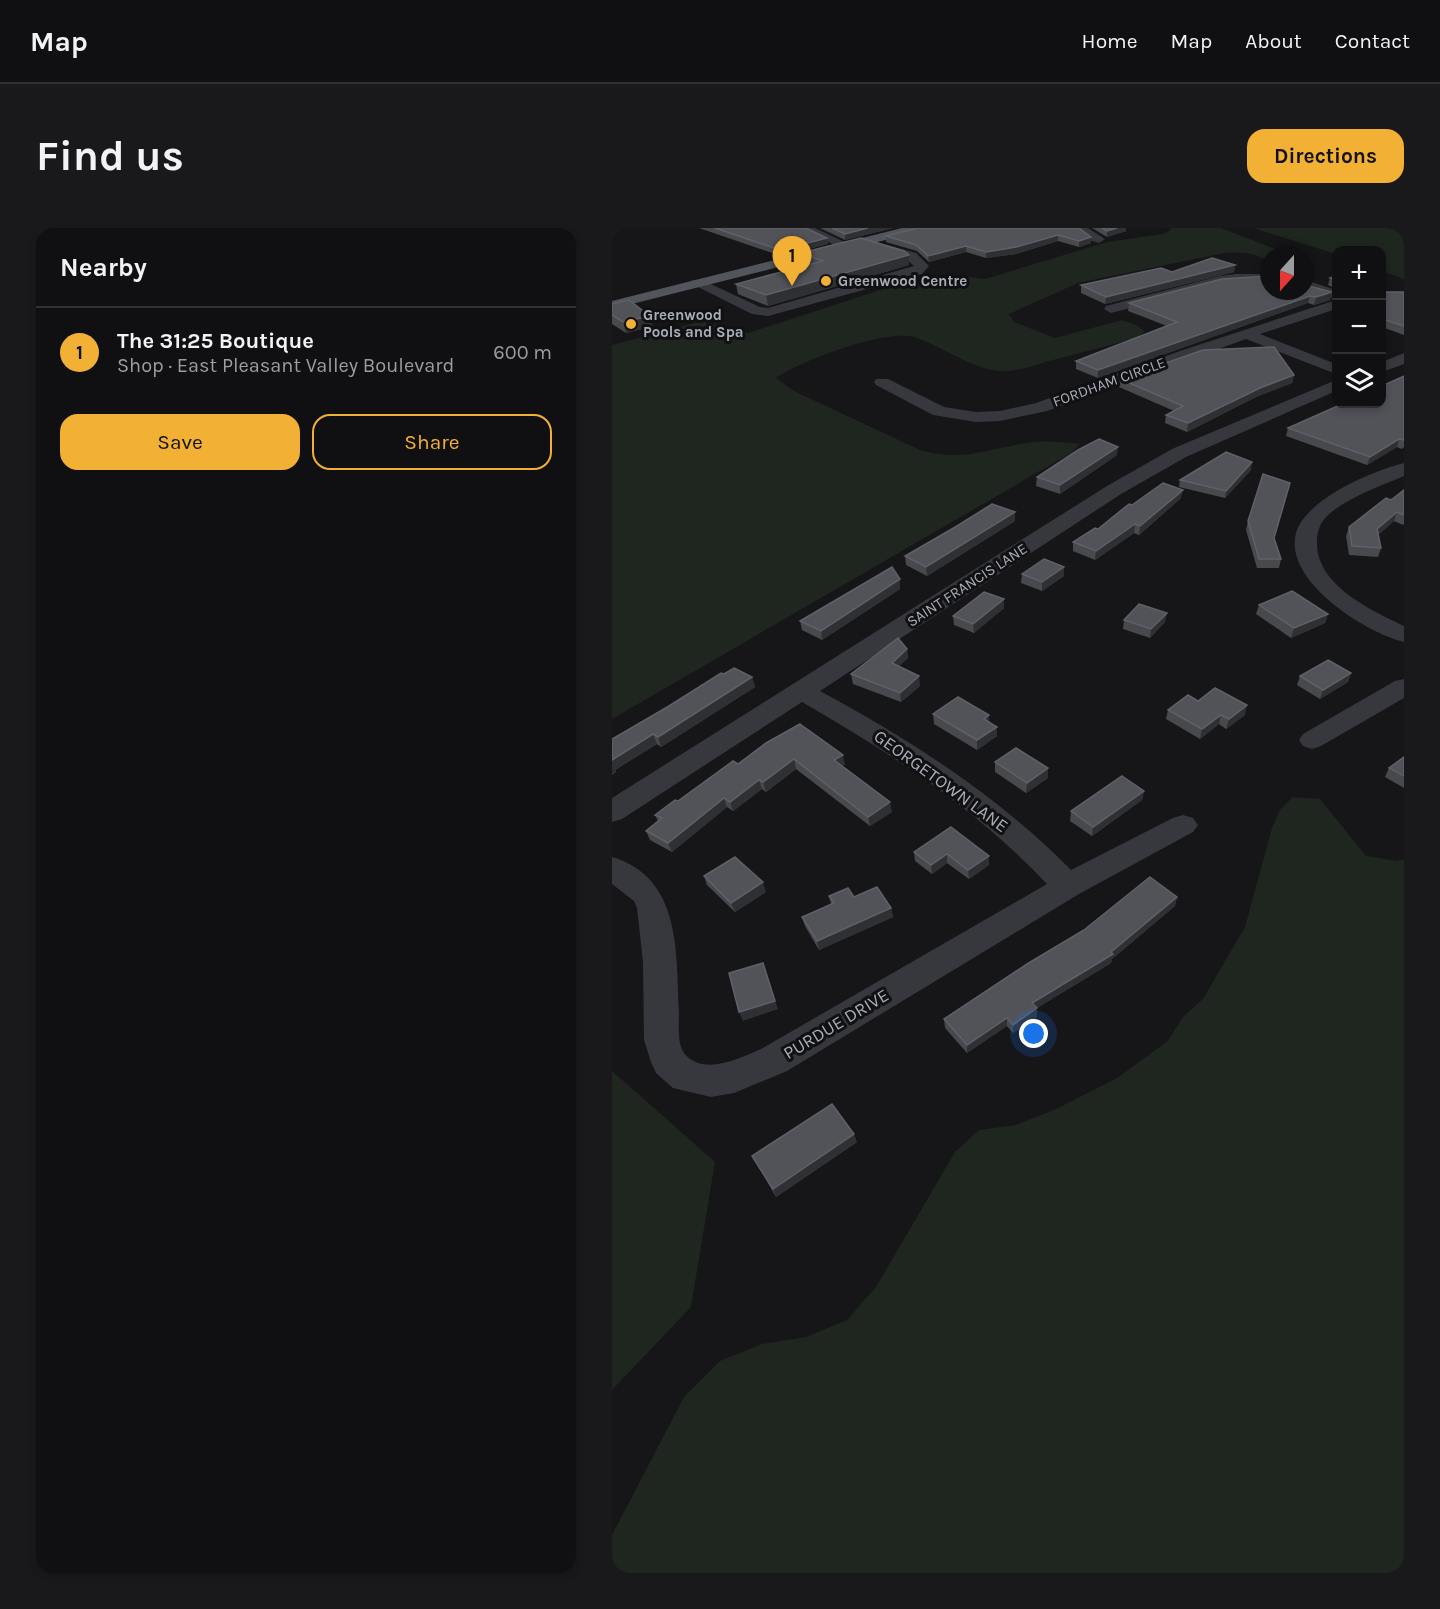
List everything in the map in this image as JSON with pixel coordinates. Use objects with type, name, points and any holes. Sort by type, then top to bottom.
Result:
[{"type":"main road","points":[[612,305],[917,228]]},
{"type":"street","points":[[805,228],[845,245]]},
{"type":"street","points":[[870,228],[887,235]]},
{"type":"street","points":[[1082,228],[1086,234],[1099,239]]},
{"type":"street","points":[[697,283],[757,311],[768,312],[917,271],[922,266],[911,256],[860,241]]},
{"type":"street","points":[[1111,309],[1220,280],[1260,278]]},
{"type":"street","points":[[1314,287],[1332,294]]},
{"type":"street","name":"FORDHAM CIRCLE","points":[[882,382],[939,411],[976,417],[1000,417],[1041,407],[1186,354],[1332,305]]},
{"type":"street","points":[[1246,334],[1332,367]]},
{"type":"street","points":[[1386,365],[1404,358]]},
{"type":"street","name":"SAINT FRANCIS LANE","points":[[612,812],[803,692],[1114,490],[1179,453],[1332,388]]},
{"type":"street","points":[[1404,468],[1327,508],[1313,519],[1307,531],[1306,546],[1310,560],[1323,581],[1339,598],[1362,614],[1404,635]]},
{"type":"street","points":[[1312,740],[1404,687]]},
{"type":"street","name":"GEORGETOWN LANE","points":[[803,692],[878,733],[932,771],[1038,853],[1068,886]]},
{"type":"street","name":"PURDUE DRIVE","points":[[612,868],[645,893],[653,908],[660,963],[662,1040],[669,1062],[686,1077],[711,1081],[734,1077],[774,1060],[1068,886],[1183,825]]},
{"type":"shaded area","points":[[1170,228],[1221,228],[1268,246],[1260,246],[1260,257],[1247,253],[1224,253],[1078,283],[1009,314],[1014,322],[1055,338],[1122,320],[1145,331],[1137,338],[1021,369],[999,371],[977,366],[914,337],[901,336],[843,348],[804,363],[776,378],[794,391],[920,450],[936,454],[978,453],[1034,442],[1080,444],[1071,453],[612,719],[612,345],[702,321],[748,333],[902,283],[952,275],[985,279],[1107,242],[1163,234],[1171,230]]},
{"type":"shaded area","points":[[1253,228],[1404,228],[1404,279],[1386,272],[1386,246],[1332,246],[1332,253]]},
{"type":"shaded area","points":[[1293,797],[1320,799],[1366,856],[1397,861],[1404,859],[1404,1573],[612,1573],[612,1535],[684,1397],[720,1361],[762,1344],[806,1337],[847,1320],[876,1287],[955,1152],[979,1130],[1016,1125],[1058,1108],[1117,1078],[1168,1041],[1182,1018],[1203,999],[1245,927],[1272,828],[1280,810]]},
{"type":"shaded area","points":[[612,1071],[715,1162],[691,1307],[612,1390]]},
{"type":"building","points":[[715,228],[806,228],[827,238],[780,250]]},
{"type":"building","points":[[832,228],[868,228],[845,234]]},
{"type":"building","points":[[918,228],[1079,228],[1091,237],[1079,241],[1058,235],[1016,247],[986,252],[966,246],[928,256],[916,245],[886,236]]},
{"type":"building","points":[[861,238],[904,251],[909,255],[766,295],[736,284],[823,261],[800,253]]},
{"type":"building","points":[[1212,258],[1235,265],[1106,297],[1081,285],[1161,268],[1172,272]]},
{"type":"building","points":[[1260,277],[1260,300],[1299,300],[1098,370],[1076,361],[1177,322],[1129,303],[1222,279]]},
{"type":"building","points":[[1314,287],[1332,292],[1314,297]]},
{"type":"building","points":[[1386,292],[1404,292],[1404,326],[1386,320]]},
{"type":"building","points":[[629,300],[650,316],[623,322],[612,315],[612,304]]},
{"type":"building","points":[[1274,347],[1294,375],[1260,388],[1188,423],[1166,415],[1183,406],[1120,379],[1203,350]]},
{"type":"building","points":[[1404,376],[1404,440],[1399,439],[1370,457],[1288,428],[1333,408],[1386,408],[1386,384]]},
{"type":"building","points":[[1099,439],[1118,447],[1060,485],[1037,477],[1078,450]]},
{"type":"building","points":[[1226,452],[1252,462],[1226,491],[1180,480]]},
{"type":"building","points":[[1263,474],[1290,483],[1274,538],[1281,559],[1259,559],[1248,521]]},
{"type":"building","points":[[1163,483],[1183,490],[1140,526],[1135,524],[1096,551],[1073,542],[1095,528],[1098,529],[1129,504],[1132,505]]},
{"type":"building","points":[[1404,490],[1404,515],[1397,512],[1377,529],[1381,548],[1352,546],[1349,527],[1386,498],[1391,500]]},
{"type":"building","points":[[992,504],[1015,512],[926,567],[905,556],[957,526]]},
{"type":"building","points":[[1044,559],[1064,567],[1042,582],[1022,574]]},
{"type":"building","points":[[892,567],[900,579],[821,631],[800,621]]},
{"type":"building","points":[[1292,591],[1328,614],[1294,628],[1259,605]]},
{"type":"building","points":[[984,592],[1004,599],[973,624],[953,616]]},
{"type":"building","points":[[1139,604],[1167,613],[1151,629],[1124,620]]},
{"type":"building","points":[[898,638],[907,649],[892,663],[919,676],[900,693],[851,674]]},
{"type":"building","points":[[1328,660],[1351,673],[1323,690],[1300,676]]},
{"type":"building","points":[[734,668],[752,677],[658,737],[653,734],[612,760],[612,739],[721,673],[724,674]]},
{"type":"building","points":[[1215,688],[1247,705],[1229,719],[1221,715],[1202,729],[1168,710],[1188,695],[1198,701]]},
{"type":"building","points":[[958,697],[989,715],[984,719],[997,727],[977,740],[933,714]]},
{"type":"building","points":[[800,724],[843,755],[834,760],[890,802],[868,817],[794,759],[763,782],[759,780],[730,802],[724,798],[668,843],[646,831],[662,818],[655,815],[675,800],[678,801],[733,761],[738,764],[766,743]]},
{"type":"building","points":[[1016,748],[1048,768],[1027,783],[995,762]]},
{"type":"building","points":[[1404,757],[1404,776],[1389,768]]},
{"type":"building","points":[[1122,776],[1144,791],[1093,827],[1071,811]]},
{"type":"building","points":[[951,827],[989,856],[968,870],[947,854],[931,865],[914,852]]},
{"type":"building","points":[[735,857],[763,882],[731,903],[704,876]]},
{"type":"building","points":[[1150,877],[1177,897],[1111,952],[1113,954],[1032,1003],[1037,1008],[1013,1025],[1007,1018],[967,1045],[944,1019],[1027,964],[1084,930]]},
{"type":"building","points":[[877,887],[891,908],[817,941],[802,917],[834,903],[829,896],[848,888],[854,897]]},
{"type":"building","points":[[763,963],[775,1001],[739,1012],[729,973]]},
{"type":"building","points":[[832,1104],[854,1134],[773,1189],[752,1156]]},
{"type":"place","name":"Greenwood Centre","points":[[826,281]]},
{"type":"place","name":"The 31:25 Boutique","points":[[792,286]]},
{"type":"place","name":"Greenwood Pools and Spa","points":[[631,324]]}]
